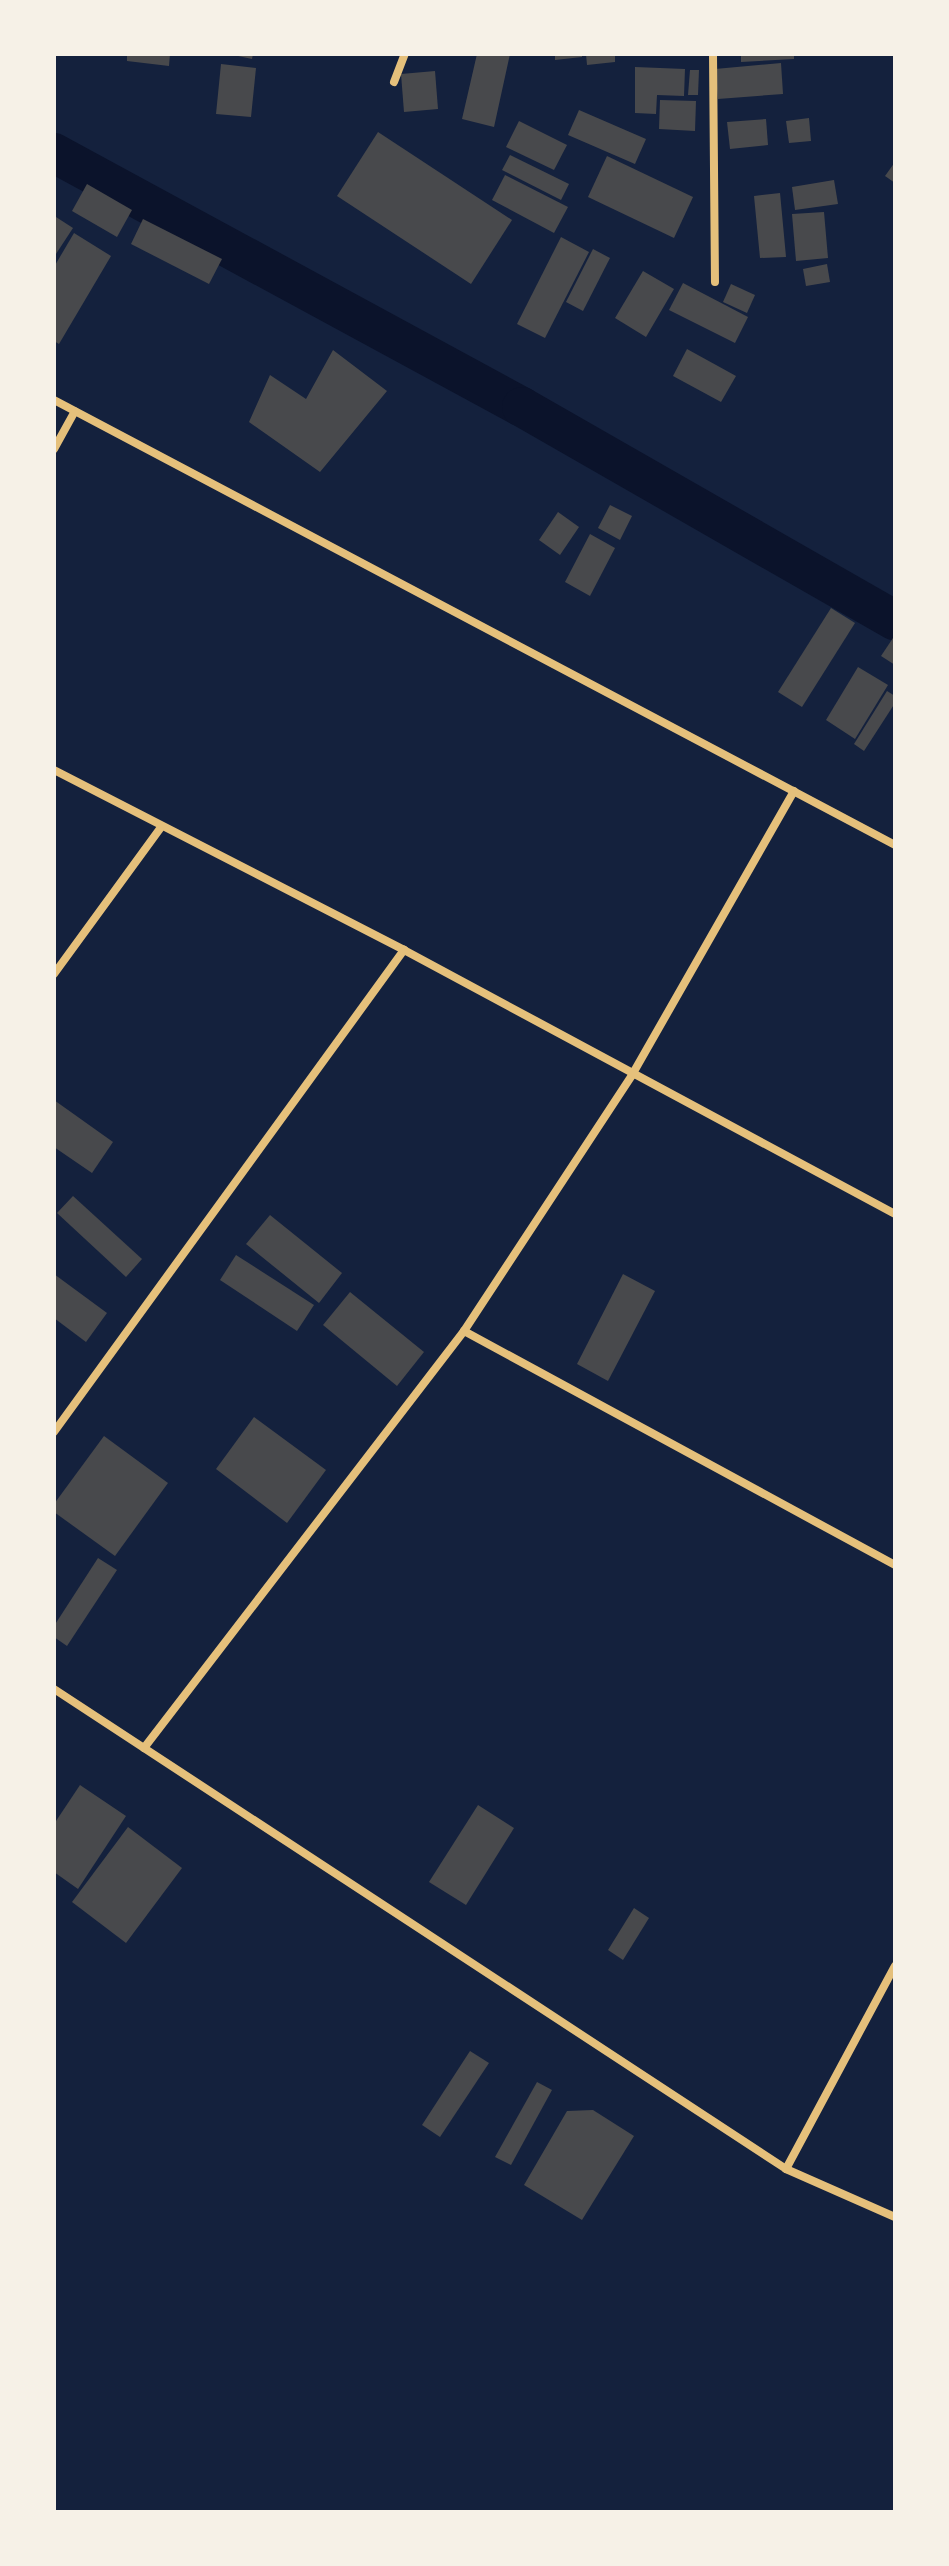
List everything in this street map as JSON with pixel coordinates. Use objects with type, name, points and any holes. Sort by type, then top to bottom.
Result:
[{"type":"street","points":[[394,82],[405,54]]},
{"type":"street","points":[[713,54],[715,282]]},
{"type":"street","points":[[54,400],[895,845]]},
{"type":"street","points":[[54,449],[75,411]]},
{"type":"street","points":[[54,770],[404,950],[895,1214]]},
{"type":"street","points":[[144,1748],[464,1331],[632,1075],[794,791]]},
{"type":"street","points":[[54,974],[162,826]]},
{"type":"street","points":[[54,1432],[404,950]]},
{"type":"street","points":[[464,1331],[895,1565]]},
{"type":"street","points":[[54,1689],[786,2169],[895,2217]]},
{"type":"street","points":[[786,2169],[895,1966]]},
{"type":"building","points":[[127,54],[170,54],[169,66],[127,61]]},
{"type":"building","points":[[229,54],[253,54],[252,59]]},
{"type":"building","points":[[477,54],[510,54],[494,127],[462,119]]},
{"type":"building","points":[[555,54],[582,54],[582,57],[555,60]]},
{"type":"building","points":[[586,54],[615,54],[615,62],[587,65]]},
{"type":"building","points":[[741,54],[794,54],[794,59],[741,62]]},
{"type":"building","points":[[781,63],[783,94],[718,99],[715,69]]},
{"type":"building","points":[[221,64],[256,68],[251,117],[216,114]]},
{"type":"building","points":[[635,67],[685,69],[684,96],[657,95],[656,114],[635,113]]},
{"type":"building","points":[[690,70],[699,70],[698,95],[688,95]]},
{"type":"building","points":[[435,71],[438,109],[404,112],[401,74]]},
{"type":"building","points":[[660,100],[696,101],[695,131],[659,129]]},
{"type":"building","points":[[579,110],[646,139],[635,164],[568,135]]},
{"type":"building","points":[[809,118],[811,141],[789,143],[786,121]]},
{"type":"building","points":[[766,119],[768,145],[730,149],[727,122]]},
{"type":"building","points":[[519,121],[567,145],[554,170],[506,147]]},
{"type":"building","points":[[378,132],[512,220],[471,284],[337,196]]},
{"type":"building","points":[[510,155],[569,184],[561,200],[502,170]]},
{"type":"building","points":[[607,156],[693,197],[674,238],[588,197]]},
{"type":"building","points":[[895,162],[895,183],[885,176]]},
{"type":"building","points":[[505,175],[568,207],[554,233],[492,200]]},
{"type":"building","points":[[834,180],[838,204],[795,210],[792,187]]},
{"type":"building","points":[[87,184],[132,210],[117,237],[72,211]]},
{"type":"building","points":[[780,193],[786,257],[760,258],[754,196]]},
{"type":"building","points":[[824,212],[828,258],[796,261],[792,214]]},
{"type":"building","points":[[56,217],[73,228],[54,257],[54,219]]},
{"type":"building","points":[[143,219],[222,259],[209,284],[131,244]]},
{"type":"building","points":[[74,233],[111,256],[59,344],[54,341],[54,267]]},
{"type":"building","points":[[561,237],[589,252],[545,338],[517,324]]},
{"type":"building","points":[[593,249],[610,258],[583,311],[566,302]]},
{"type":"building","points":[[827,264],[830,282],[806,286],[803,269]]},
{"type":"building","points":[[643,271],[674,289],[646,337],[615,318]]},
{"type":"building","points":[[683,283],[748,317],[735,343],[669,310]]},
{"type":"building","points":[[731,284],[755,295],[747,313],[723,302]]},
{"type":"building","points":[[687,349],[736,376],[721,402],[673,376]]},
{"type":"building","points":[[333,350],[387,391],[320,472],[249,422],[270,375],[306,399]]},
{"type":"building","points":[[610,505],[632,516],[620,540],[598,528]]},
{"type":"building","points":[[558,512],[579,527],[560,555],[539,540]]},
{"type":"building","points":[[590,534],[615,548],[590,596],[565,582]]},
{"type":"building","points":[[831,608],[855,623],[802,707],[778,692]]},
{"type":"building","points":[[895,635],[895,665],[881,656]]},
{"type":"building","points":[[858,667],[888,685],[855,739],[826,720]]},
{"type":"building","points":[[887,691],[895,696],[895,703],[864,751],[854,744]]},
{"type":"building","points":[[54,1100],[113,1142],[92,1173],[54,1147]]},
{"type":"building","points":[[73,1196],[142,1259],[126,1277],[57,1213]]},
{"type":"building","points":[[270,1215],[342,1273],[319,1303],[246,1244]]},
{"type":"building","points":[[236,1255],[314,1305],[297,1331],[220,1280]]},
{"type":"building","points":[[54,1274],[107,1313],[86,1342],[54,1318]]},
{"type":"building","points":[[623,1274],[655,1291],[608,1381],[577,1364]]},
{"type":"building","points":[[350,1292],[424,1352],[397,1386],[323,1325]]},
{"type":"building","points":[[254,1417],[326,1470],[287,1523],[216,1469]]},
{"type":"building","points":[[104,1436],[168,1483],[115,1556],[54,1512],[54,1504]]},
{"type":"building","points":[[98,1558],[117,1570],[67,1646],[54,1637],[54,1626]]},
{"type":"building","points":[[80,1785],[126,1816],[78,1889],[54,1872],[54,1824]]},
{"type":"building","points":[[478,1805],[514,1828],[466,1905],[429,1882]]},
{"type":"building","points":[[128,1827],[182,1868],[126,1943],[72,1902]]},
{"type":"building","points":[[634,1908],[649,1918],[623,1960],[608,1950]]},
{"type":"building","points":[[470,2051],[489,2063],[440,2137],[422,2125]]},
{"type":"building","points":[[537,2082],[552,2090],[511,2165],[495,2157]]},
{"type":"building","points":[[593,2110],[634,2136],[582,2220],[524,2185],[567,2111]]},
{"type":"waterway","points":[[54,153],[522,407],[895,621]]}]
